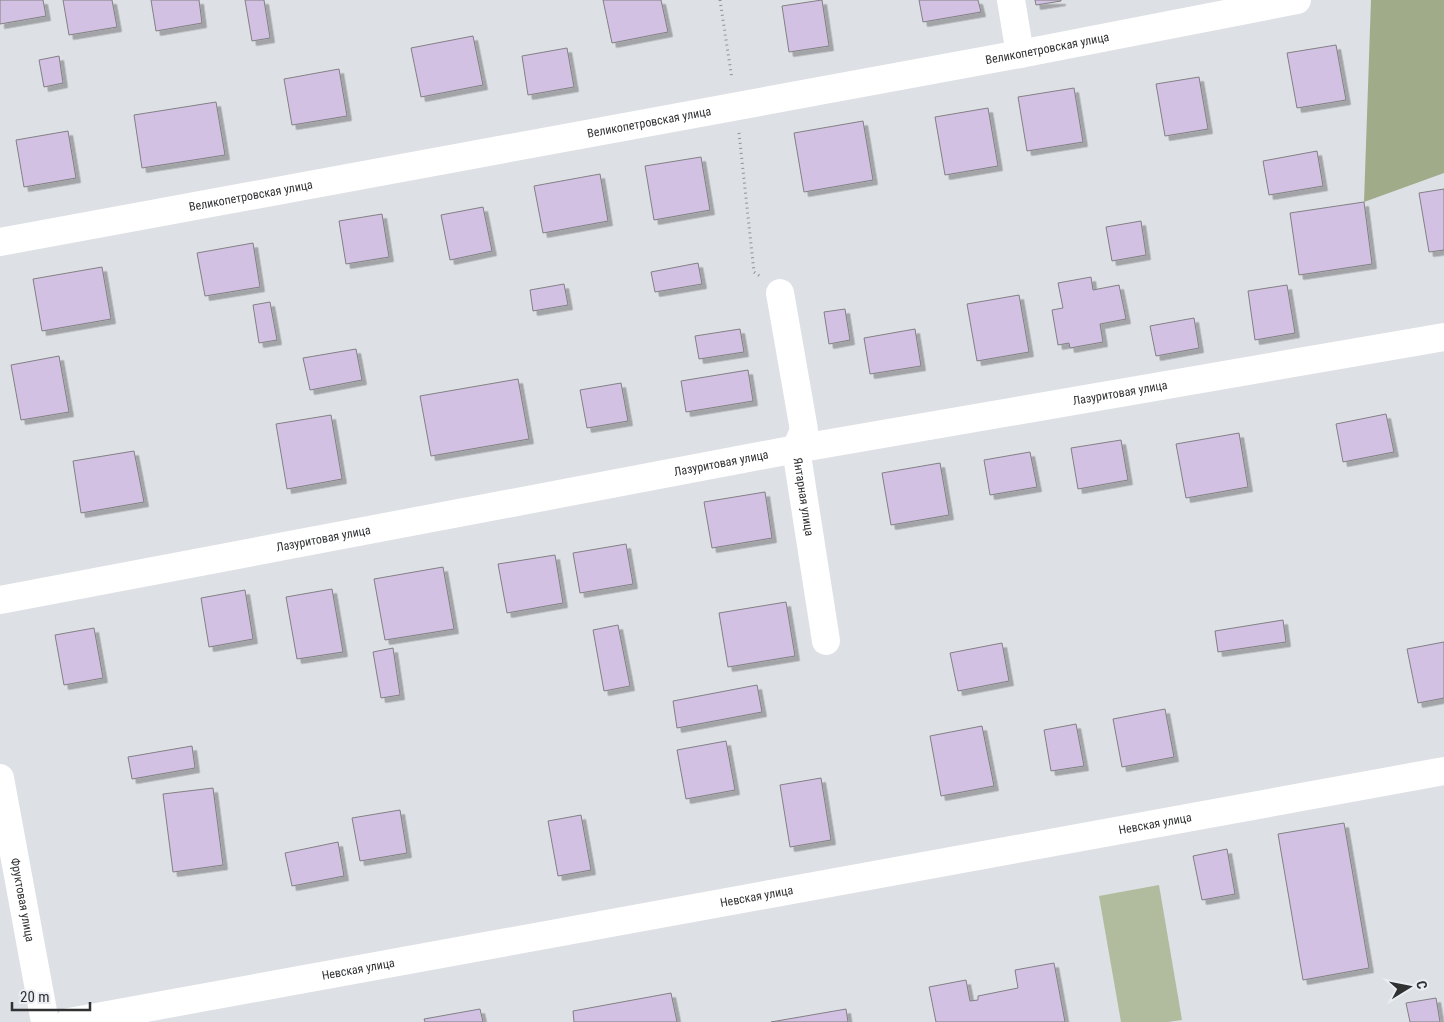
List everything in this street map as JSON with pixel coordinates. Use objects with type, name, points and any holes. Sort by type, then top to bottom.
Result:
[{"type":"street","points":[[1011,0],[1020,54]]},
{"type":"street","name":"Великопетровская улица","points":[[0,242],[1020,54],[1297,0]]},
{"type":"street","name":"Янтарная улица","points":[[780,294],[804,430],[796,449],[826,641]]},
{"type":"street","name":"Лазуритовая улица","points":[[0,600],[796,449],[1444,337]]},
{"type":"street","name":"Невская улица","points":[[69,1022],[1444,771]]},
{"type":"street","name":"Фруктовая улица","points":[[0,778],[45,1022]]},
{"type":"path","points":[[720,0],[736,106],[754,272],[780,294]]},
{"type":"green space","points":[[1371,0],[1444,0],[1444,173],[1364,202]]},
{"type":"green space","points":[[1159,885],[1182,1020],[1168,1022],[1121,1022],[1099,896]]},
{"type":"building","points":[[0,0],[43,0],[46,16],[0,24]]},
{"type":"building","points":[[63,0],[112,0],[117,27],[69,35]]},
{"type":"building","points":[[151,0],[199,0],[202,23],[156,31]]},
{"type":"building","points":[[245,0],[264,0],[270,38],[252,41]]},
{"type":"building","points":[[603,0],[661,0],[668,32],[612,43]]},
{"type":"building","points":[[822,0],[829,46],[789,52],[782,6]]},
{"type":"building","points":[[919,0],[978,0],[981,12],[923,22]]},
{"type":"building","points":[[1035,0],[1061,0],[1061,1],[1036,5]]},
{"type":"building","points":[[473,36],[483,85],[421,97],[411,48]]},
{"type":"building","points":[[1336,45],[1346,100],[1297,108],[1287,53]]},
{"type":"building","points":[[567,48],[574,87],[528,95],[522,56]]},
{"type":"building","points":[[59,56],[63,83],[44,87],[39,60]]},
{"type":"building","points":[[339,69],[347,116],[292,125],[284,79]]},
{"type":"building","points":[[1199,77],[1208,129],[1165,136],[1156,84]]},
{"type":"building","points":[[1074,88],[1083,142],[1027,151],[1018,97]]},
{"type":"building","points":[[216,102],[225,155],[142,168],[134,115]]},
{"type":"building","points":[[988,108],[998,166],[945,175],[935,117]]},
{"type":"building","points":[[863,121],[873,180],[804,192],[794,133]]},
{"type":"building","points":[[68,131],[76,178],[24,187],[16,140]]},
{"type":"building","points":[[1317,151],[1323,186],[1269,195],[1263,161]]},
{"type":"building","points":[[701,157],[710,210],[654,220],[645,166]]},
{"type":"building","points":[[600,174],[608,221],[543,233],[534,186]]},
{"type":"building","points":[[1444,189],[1444,250],[1429,252],[1419,193]]},
{"type":"building","points":[[1364,202],[1372,264],[1299,275],[1290,213]]},
{"type":"building","points":[[483,207],[492,251],[450,260],[441,215]]},
{"type":"building","points":[[382,214],[389,257],[346,264],[339,221]]},
{"type":"building","points":[[1141,221],[1146,255],[1112,261],[1106,227]]},
{"type":"building","points":[[253,243],[260,287],[205,296],[197,253]]},
{"type":"building","points":[[698,263],[702,284],[655,292],[651,272]]},
{"type":"building","points":[[102,267],[111,319],[42,331],[33,279]]},
{"type":"building","points":[[1091,277],[1093,290],[1119,285],[1126,319],[1100,324],[1103,342],[1070,348],[1069,343],[1058,345],[1052,310],[1063,308],[1058,283]]},
{"type":"building","points":[[564,284],[568,305],[533,311],[530,290]]},
{"type":"building","points":[[1287,285],[1295,333],[1255,340],[1248,291]]},
{"type":"building","points":[[1019,295],[1029,352],[977,361],[967,304]]},
{"type":"building","points":[[270,302],[277,340],[259,343],[253,305]]},
{"type":"building","points":[[845,309],[850,340],[829,344],[824,312]]},
{"type":"building","points":[[1194,318],[1199,348],[1156,356],[1150,326]]},
{"type":"building","points":[[740,329],[744,352],[699,359],[695,336]]},
{"type":"building","points":[[915,329],[921,366],[870,374],[864,338]]},
{"type":"building","points":[[356,349],[362,380],[310,390],[303,358]]},
{"type":"building","points":[[59,356],[69,412],[21,420],[11,365]]},
{"type":"building","points":[[748,370],[753,401],[686,412],[681,381]]},
{"type":"building","points":[[518,379],[529,439],[431,456],[420,396]]},
{"type":"building","points":[[621,383],[628,421],[587,428],[580,390]]},
{"type":"building","points":[[1386,414],[1394,452],[1343,462],[1336,424]]},
{"type":"building","points":[[331,415],[342,479],[287,489],[276,424]]},
{"type":"building","points":[[1239,433],[1248,487],[1186,498],[1176,444]]},
{"type":"building","points":[[1121,440],[1128,480],[1078,489],[1071,448]]},
{"type":"building","points":[[134,451],[144,502],[81,513],[73,461]]},
{"type":"building","points":[[1030,452],[1037,487],[990,495],[984,460]]},
{"type":"building","points":[[940,463],[949,515],[891,525],[882,473]]},
{"type":"building","points":[[765,492],[772,538],[712,548],[704,502]]},
{"type":"building","points":[[626,544],[633,584],[580,593],[573,553]]},
{"type":"building","points":[[555,555],[563,603],[507,613],[498,564]]},
{"type":"building","points":[[443,567],[454,629],[385,640],[374,579]]},
{"type":"building","points":[[332,589],[343,652],[297,659],[286,597]]},
{"type":"building","points":[[245,590],[253,639],[209,647],[201,598]]},
{"type":"building","points":[[786,602],[795,656],[728,667],[719,613]]},
{"type":"building","points":[[1283,620],[1286,642],[1218,652],[1215,631]]},
{"type":"building","points":[[618,625],[630,686],[604,691],[593,630]]},
{"type":"building","points":[[94,628],[103,678],[64,685],[55,635]]},
{"type":"building","points":[[1444,642],[1444,698],[1418,703],[1407,649]]},
{"type":"building","points":[[1002,643],[1009,681],[958,691],[950,653]]},
{"type":"building","points":[[393,648],[400,695],[381,698],[373,652]]},
{"type":"building","points":[[757,685],[762,712],[677,728],[673,701]]},
{"type":"building","points":[[1165,709],[1174,757],[1122,767],[1113,719]]},
{"type":"building","points":[[1076,724],[1084,766],[1051,771],[1044,730]]},
{"type":"building","points":[[982,726],[994,786],[941,796],[930,736]]},
{"type":"building","points":[[726,741],[735,790],[686,799],[677,750]]},
{"type":"building","points":[[192,746],[195,768],[132,779],[128,757]]},
{"type":"building","points":[[821,778],[831,840],[790,847],[780,785]]},
{"type":"building","points":[[213,788],[223,865],[173,872],[163,794]]},
{"type":"building","points":[[400,810],[407,853],[360,861],[352,818]]},
{"type":"building","points":[[581,815],[591,870],[558,876],[548,821]]},
{"type":"building","points":[[1344,823],[1369,968],[1303,980],[1278,834]]},
{"type":"building","points":[[338,842],[344,876],[292,886],[285,853]]},
{"type":"building","points":[[1227,849],[1235,894],[1202,900],[1193,856]]},
{"type":"building","points":[[1054,963],[1065,1022],[936,1022],[929,987],[966,980],[970,1001],[978,1000],[978,996],[1018,988],[1015,970]]},
{"type":"building","points":[[671,993],[677,1022],[574,1022],[573,1011]]},
{"type":"building","points":[[1436,998],[1440,1022],[1410,1022],[1406,1003]]},
{"type":"building","points":[[480,1009],[483,1022],[425,1022],[424,1019]]},
{"type":"building","points":[[846,1009],[848,1022],[771,1022]]}]
